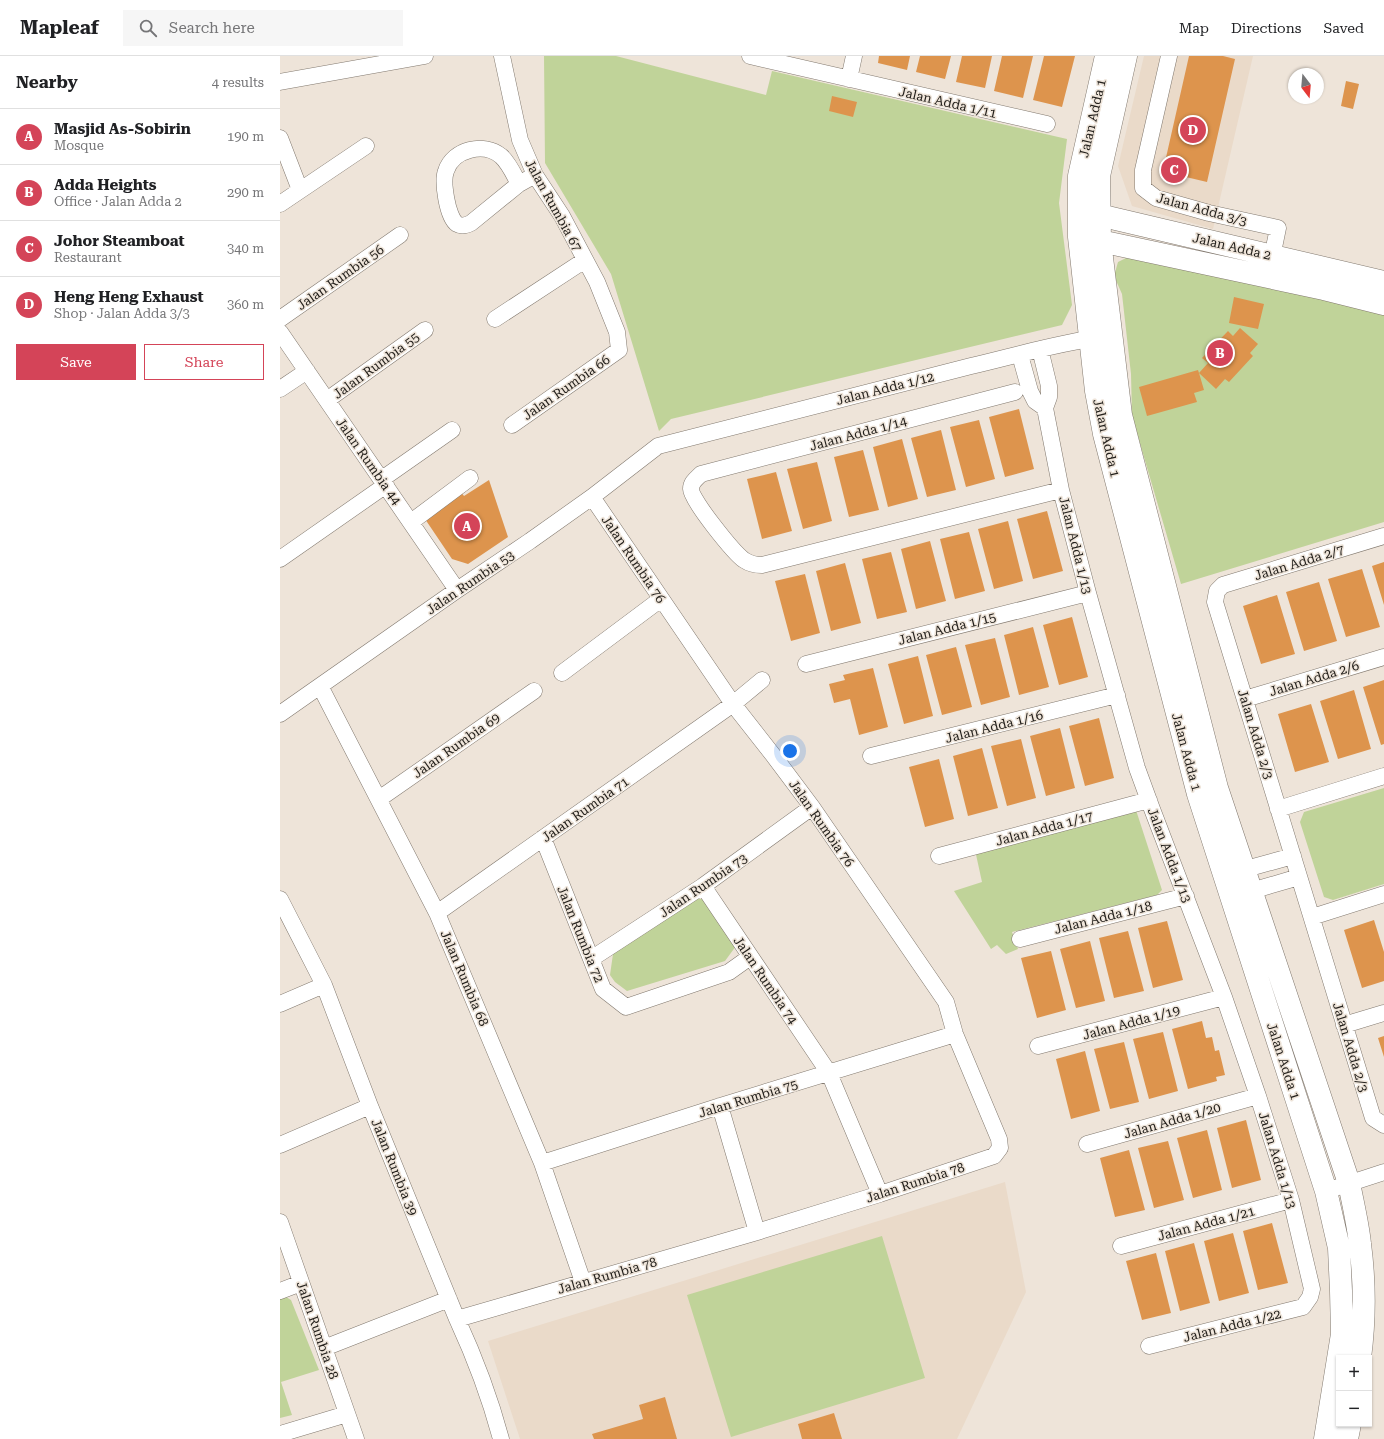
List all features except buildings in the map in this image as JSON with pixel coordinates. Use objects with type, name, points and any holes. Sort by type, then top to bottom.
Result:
[{"type":"street","points":[[280,82],[355,62],[425,56]]},
{"type":"street","name":"Jalan Rumbia 67","points":[[502,56],[516,129],[535,176],[562,216],[597,282],[617,332],[619,350]]},
{"type":"street","name":"Jalan Adda 1/11","points":[[750,56],[1047,124]]},
{"type":"street","points":[[849,79],[854,56]]},
{"type":"street","name":"Jalan Adda 1","points":[[1106,56],[1078,176],[1089,213],[1091,339],[1096,391],[1104,434],[1198,794],[1234,872]]},
{"type":"street","name":"Jalan Adda 1","points":[[1089,213],[1099,176],[1126,56]]},
{"type":"street","name":"Jalan Adda 3/3","points":[[1169,56],[1143,170],[1143,188],[1156,198],[1209,213],[1278,228],[1272,255]]},
{"type":"street","points":[[280,138],[300,190]]},
{"type":"street","points":[[280,204],[366,146]]},
{"type":"street","points":[[519,184],[507,162],[493,151],[480,149],[467,151],[454,159],[448,166],[444,179],[451,217],[461,226],[472,223],[519,184],[535,176]]},
{"type":"street","name":"Jalan Adda 2","points":[[1089,213],[1384,282]]},
{"type":"street","name":"Jalan Rumbia 56","points":[[280,319],[400,235]]},
{"type":"street","name":"Jalan Adda 1","points":[[1090,239],[1112,336],[1121,415],[1127,440],[1217,788],[1234,872],[1326,1191],[1338,1248],[1342,1334],[1325,1439]]},
{"type":"street","name":"Jalan Adda 2","points":[[1090,239],[1324,289],[1384,304]]},
{"type":"street","points":[[1268,278],[1272,255]]},
{"type":"street","points":[[494,318],[585,260]]},
{"type":"street","name":"Jalan Rumbia 55","points":[[327,400],[425,330]]},
{"type":"street","name":"Jalan Rumbia 44","points":[[280,332],[457,590]]},
{"type":"street","name":"Jalan Adda 1/12","points":[[658,446],[1040,349],[1112,336]]},
{"type":"street","points":[[1020,355],[1034,401],[1045,408],[1049,397],[1049,386],[1040,349]]},
{"type":"street","name":"Jalan Rumbia 66","points":[[512,424],[619,350]]},
{"type":"street","points":[[280,389],[307,371]]},
{"type":"street","name":"Jalan Adda 1/14","points":[[1015,392],[701,474],[693,481],[691,490],[697,504],[736,553],[749,563],[762,565],[1061,490]]},
{"type":"street","name":"Jalan Adda 1/13","points":[[1045,408],[1061,490],[1137,768],[1224,997],[1258,1096],[1291,1200],[1312,1289],[1310,1297]]},
{"type":"street","points":[[280,559],[452,430]]},
{"type":"street","name":"Jalan Rumbia 53","points":[[280,714],[457,590],[530,541],[592,497],[658,446]]},
{"type":"street","points":[[411,522],[470,478]]},
{"type":"street","name":"Jalan Rumbia 76","points":[[592,497],[733,704],[812,807],[946,1002],[955,1034],[999,1138],[1000,1148]]},
{"type":"street","name":"Jalan Adda 2/7","points":[[1217,591],[1223,585],[1384,536]]},
{"type":"street","name":"Jalan Adda 2/3","points":[[1217,591],[1215,602],[1373,1118],[1384,1125]]},
{"type":"street","name":"Jalan Adda 1/15","points":[[806,664],[1088,593]]},
{"type":"street","points":[[562,672],[661,598]]},
{"type":"street","name":"Jalan Adda 2/6","points":[[1245,699],[1384,657]]},
{"type":"street","name":"Jalan Rumbia 71","points":[[437,913],[733,704],[762,680]]},
{"type":"street","name":"Jalan Rumbia 68","points":[[320,686],[437,913],[542,1163],[582,1282]]},
{"type":"street","name":"Jalan Rumbia 69","points":[[379,799],[534,690]]},
{"type":"street","name":"Jalan Adda 1/16","points":[[871,756],[1117,695]]},
{"type":"street","points":[[1278,809],[1384,776]]},
{"type":"street","name":"Jalan Adda 1/17","points":[[938,856],[1149,800]]},
{"type":"street","name":"Jalan Rumbia 73","points":[[591,959],[703,886],[812,807]]},
{"type":"street","name":"Jalan Rumbia 72","points":[[543,838],[603,989],[626,1006],[729,972],[750,957]]},
{"type":"street","points":[[1234,872],[1293,856]]},
{"type":"street","points":[[1241,894],[1299,877]]},
{"type":"street","name":"Jalan Rumbia 74","points":[[703,886],[829,1074],[880,1194]]},
{"type":"street","name":"Jalan Adda 1","points":[[1241,894],[1349,1183],[1360,1244],[1364,1291],[1363,1338],[1360,1355]]},
{"type":"street","points":[[1312,917],[1384,894]]},
{"type":"street","name":"Jalan Adda 1/18","points":[[1020,938],[1186,896]]},
{"type":"street","name":"Jalan Rumbia 39","points":[[280,899],[324,984],[370,1106],[457,1319],[470,1346],[486,1390],[501,1439]]},
{"type":"street","points":[[280,1004],[324,984]]},
{"type":"street","name":"Jalan Adda 1/19","points":[[1038,1046],[1224,997]]},
{"type":"street","points":[[1344,1025],[1384,1013]]},
{"type":"street","name":"Jalan Rumbia 75","points":[[542,1163],[720,1106],[829,1074],[955,1034]]},
{"type":"street","name":"Jalan Adda 1/20","points":[[1087,1144],[1258,1096]]},
{"type":"street","points":[[280,1145],[370,1106]]},
{"type":"street","points":[[720,1106],[757,1232]]},
{"type":"street","name":"Jalan Rumbia 78","points":[[457,1319],[757,1232],[880,1194],[994,1156],[1000,1148]]},
{"type":"street","points":[[1326,1191],[1384,1172]]},
{"type":"street","name":"Jalan Adda 1/21","points":[[1121,1246],[1291,1200]]},
{"type":"street","name":"Jalan Rumbia 28","points":[[280,1222],[356,1439]]},
{"type":"street","points":[[280,1291],[301,1283]]},
{"type":"street","name":"Jalan Adda 1/22","points":[[1149,1346],[1302,1307],[1310,1297]]},
{"type":"street","points":[[324,1348],[449,1299]]},
{"type":"street","points":[[280,1434],[347,1414]]},
{"type":"street","points":[[1347,1439],[1349,1427]]},
{"type":"shaded area","points":[[1144,56],[1253,56],[1213,229],[1132,206],[1118,166]]},
{"type":"shaded area","points":[[1005,1182],[1026,1292],[957,1439],[520,1439],[488,1341]]},
{"type":"green space","points":[[544,56],[616,56],[766,95],[772,71],[1067,139],[1059,203],[1072,305],[1062,325],[671,419],[659,431],[611,274],[545,163]]},
{"type":"green space","points":[[1128,257],[1384,313],[1384,522],[1181,584],[1132,416],[1131,374],[1122,294],[1114,276],[1118,262]]},
{"type":"green space","points":[[1384,788],[1384,884],[1333,900],[1324,897],[1300,822],[1304,812]]},
{"type":"green space","points":[[1135,807],[1162,890],[1157,895],[1012,932],[1018,949],[1006,954],[997,945],[991,949],[954,891],[982,882],[975,850]]},
{"type":"green space","points":[[693,899],[705,899],[736,946],[725,961],[627,991],[615,982],[610,975],[613,954]]},
{"type":"green space","points":[[882,1236],[925,1378],[731,1437],[687,1295]]},
{"type":"green space","points":[[283,1295],[291,1300],[319,1370],[281,1382],[292,1415],[280,1418],[280,1296]]},
{"type":"place","name":"Heng Heng Exhaust","points":[[1193,130]]},
{"type":"place","name":"Johor Steamboat","points":[[1174,170]]},
{"type":"place","name":"Adda Heights","points":[[1220,353]]},
{"type":"place","name":"Masjid As-Sobirin","points":[[467,526]]}]
